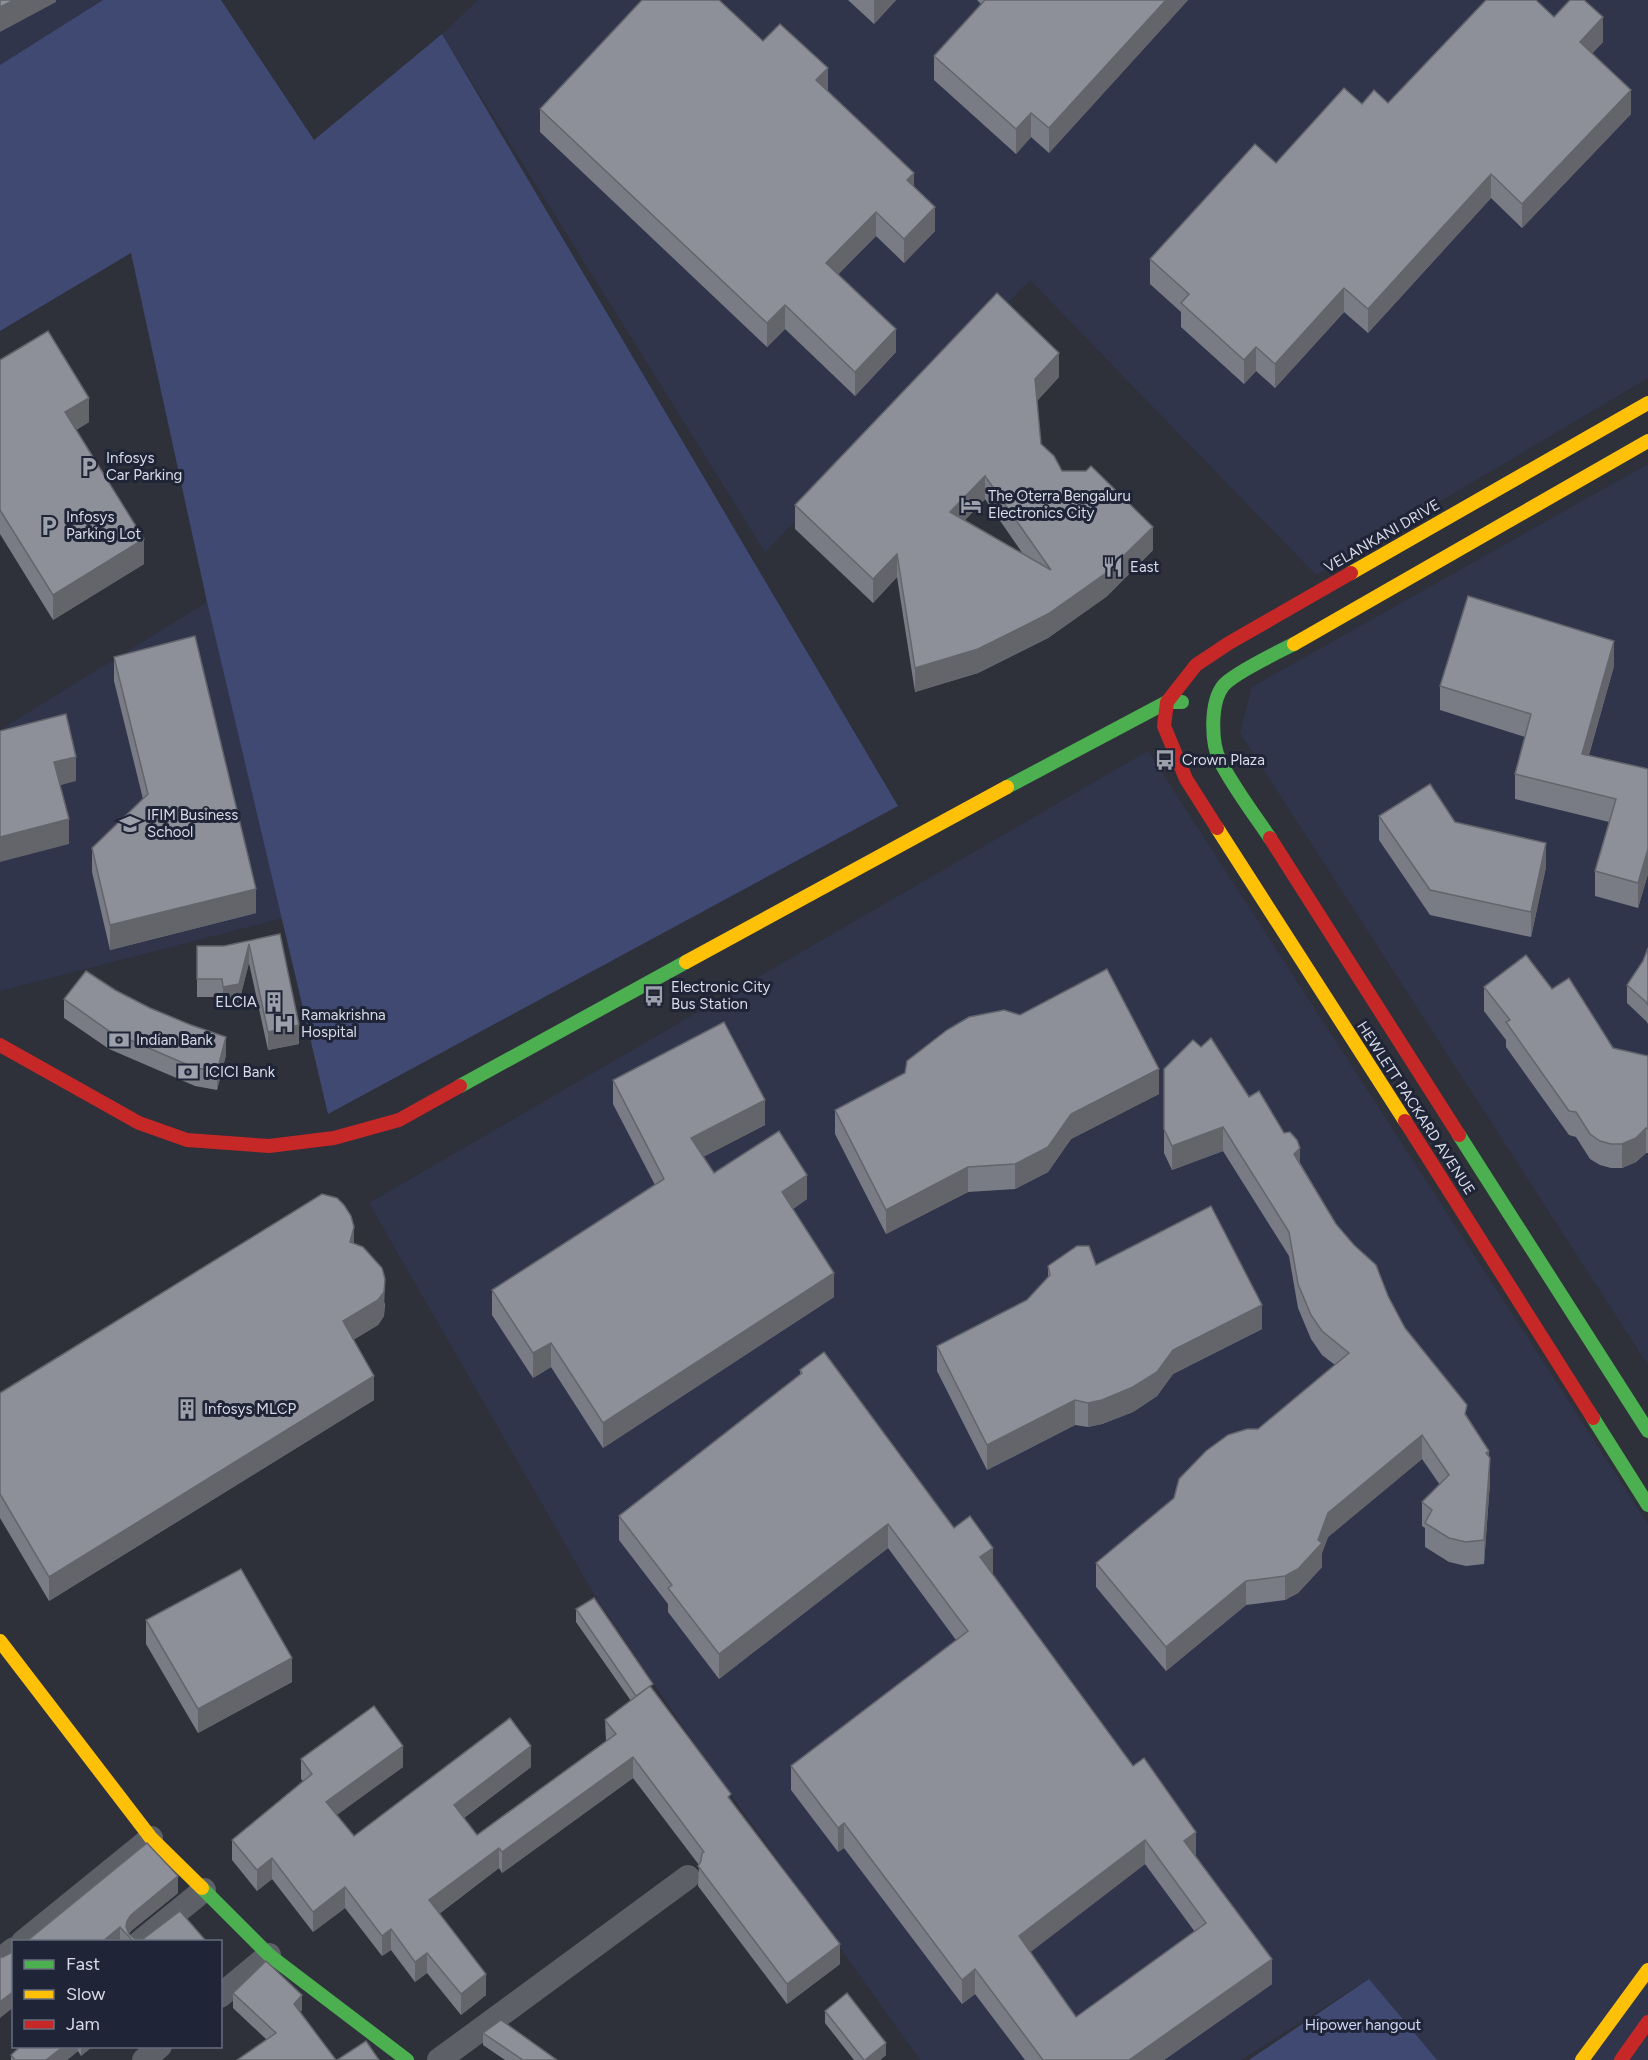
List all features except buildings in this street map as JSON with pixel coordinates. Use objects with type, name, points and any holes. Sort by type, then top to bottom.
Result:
[{"type":"street","name":"VELANKANI DRIVE","points":[[1167,702],[1196,665],[1229,643],[1648,403]]},
{"type":"street","points":[[0,1045],[139,1123],[187,1140],[269,1146],[334,1138],[399,1120],[905,842],[1167,702],[1217,701],[1224,686],[1251,668],[1648,441]]},
{"type":"street","name":"HEWLETT PACKARD AVENUE","points":[[1217,701],[1212,724],[1219,759],[1648,1431]]},
{"type":"street","name":"HEWLETT PACKARD AVENUE","points":[[1167,702],[1164,726],[1186,779],[1465,1214],[1648,1506]]},
{"type":"street","points":[[0,1641],[151,1838],[269,1955],[407,2060]]},
{"type":"street","points":[[24,1940],[151,1838]]},
{"type":"street","points":[[439,2060],[688,1877]]},
{"type":"street","points":[[141,1940],[204,1890]]},
{"type":"street","points":[[0,1960],[12,1951]]},
{"type":"street","points":[[222,1994],[269,1955]]},
{"type":"street","points":[[1582,2060],[1648,1970]]},
{"type":"street","points":[[1621,2060],[1648,2022]]},
{"type":"street","points":[[144,2060],[158,2048]]},
{"type":"shaded area","points":[[0,0],[103,0],[0,65]]},
{"type":"shaded area","points":[[478,0],[1648,0],[1648,378],[1316,575],[1030,280],[765,552],[442,34]]},
{"type":"shaded area","points":[[1648,464],[1648,1365],[1240,733],[1252,687]]},
{"type":"shaded area","name":"IFIM Business School","points":[[207,602],[283,918],[0,991],[0,730]]},
{"type":"shaded area","points":[[1148,751],[1648,1524],[1648,2060],[1435,2060],[1369,1979],[1241,2060],[920,2060],[687,1733],[595,1596],[369,1203]]},
{"type":"green space","points":[[103,0],[221,0],[314,140],[442,34],[898,806],[328,1114],[207,602],[131,253],[0,331],[0,65]]},
{"type":"green space","name":"Hipower hangout","points":[[1369,1979],[1437,2060],[1249,2060]]},
{"type":"traffic: fast","points":[[1270,838],[1237,791],[1220,761],[1215,744],[1214,712],[1219,693],[1228,681],[1294,644]]},
{"type":"traffic: fast","points":[[1007,787],[1167,702],[1182,702]]},
{"type":"traffic: fast","points":[[460,1086],[686,962]]},
{"type":"traffic: fast","points":[[1459,1135],[1648,1431]]},
{"type":"traffic: fast","points":[[1593,1418],[1648,1505]]},
{"type":"traffic: fast","points":[[202,1888],[269,1955],[407,2060]]},
{"type":"traffic: slow","points":[[1351,573],[1648,403]]},
{"type":"traffic: slow","points":[[1294,644],[1648,441]]},
{"type":"traffic: slow","points":[[686,962],[1007,787]]},
{"type":"traffic: slow","points":[[1217,828],[1405,1121]]},
{"type":"traffic: slow","points":[[0,1641],[151,1838],[202,1888]]},
{"type":"traffic: slow","points":[[1582,2060],[1648,1970]]},
{"type":"traffic: jam","points":[[1217,828],[1186,779],[1164,726],[1167,702],[1196,665],[1229,643],[1351,573]]},
{"type":"traffic: jam","points":[[1270,838],[1459,1135]]},
{"type":"traffic: jam","points":[[0,1045],[139,1123],[187,1140],[269,1146],[334,1138],[399,1120],[460,1086]]},
{"type":"traffic: jam","points":[[1405,1121],[1593,1418]]},
{"type":"traffic: jam","points":[[1621,2060],[1648,2022]]},
{"type":"place","name":"Infosys Car Parking","points":[[89,467]]},
{"type":"place","name":"The Oterra Bengaluru Electronics City","points":[[971,505]]},
{"type":"place","name":"Infosys Parking Lot","points":[[49,526]]},
{"type":"place","name":"East","points":[[1113,567]]},
{"type":"place","name":"Crown Plaza","points":[[1165,760]]},
{"type":"place","name":"IFIM Business School","points":[[130,824]]},
{"type":"place","name":"Electronic City Bus Station","points":[[654,996]]},
{"type":"place","name":"ELCIA","points":[[274,1002]]},
{"type":"place","name":"Ramakrishna Hospital","points":[[284,1024]]},
{"type":"place","name":"Indian Bank","points":[[119,1040]]},
{"type":"place","name":"ICICI Bank","points":[[188,1072]]},
{"type":"place","name":"Infosys MLCP","points":[[187,1409]]}]
